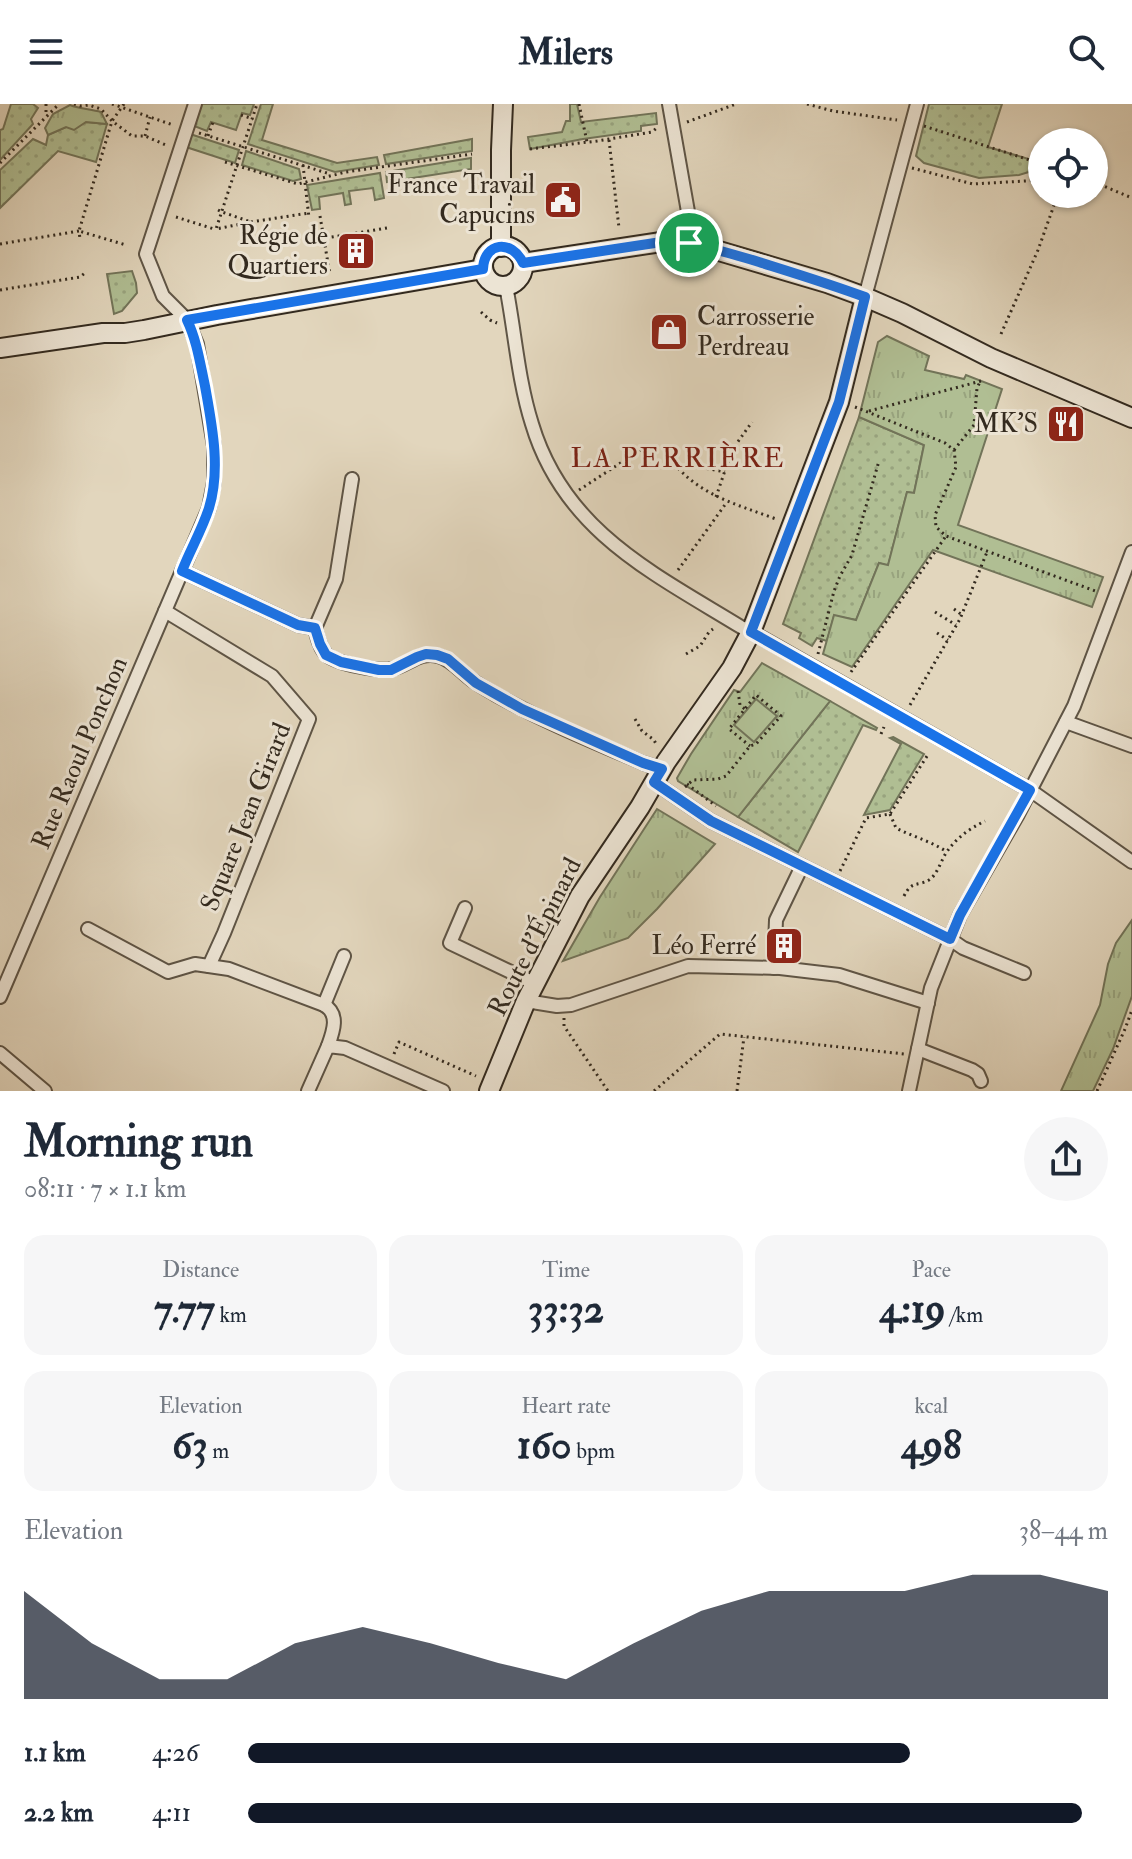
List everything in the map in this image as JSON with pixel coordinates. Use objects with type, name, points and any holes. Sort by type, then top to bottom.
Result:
[{"type":"main road","points":[[501,247],[503,104]]},
{"type":"main road","points":[[523,263],[668,241],[689,243],[865,297],[991,358],[1132,418]]},
{"type":"main road","points":[[501,247],[517,252],[523,263],[517,281],[506,286],[493,284],[483,269],[489,252],[501,247]]},
{"type":"main road","points":[[0,348],[103,333],[125,333],[483,269]]},
{"type":"main road","name":"Route d'Épinard","points":[[486,1085],[580,896],[659,768],[732,668],[751,632],[839,402],[865,297]]},
{"type":"street","points":[[187,320],[163,296],[146,254],[195,104]]},
{"type":"street","points":[[669,104],[690,223],[689,243]]},
{"type":"street","name":"Route d'Épinard","points":[[865,297],[917,104]]},
{"type":"street","points":[[506,286],[532,425],[547,462],[568,497],[595,529],[628,556],[751,632],[1030,790],[1132,862]]},
{"type":"street","name":"Rue Raoul Ponchon","points":[[0,997],[209,508],[214,482],[212,426],[197,344],[187,320]]},
{"type":"street","points":[[352,479],[336,579],[315,628],[326,655],[341,662],[379,670],[391,670],[426,654],[448,659],[476,683],[522,709],[659,768],[711,821],[963,948],[1024,973]]},
{"type":"street","points":[[909,1091],[914,1052],[931,988],[950,939],[960,915],[1074,706],[1132,552]]},
{"type":"street","points":[[182,571],[298,625],[315,628]]},
{"type":"street","name":"Square Jean Girard","points":[[165,611],[272,676],[309,719],[209,966]]},
{"type":"street","points":[[1066,722],[1132,746]]},
{"type":"street","points":[[774,968],[776,920],[802,866]]},
{"type":"street","points":[[465,908],[450,943],[536,984]]},
{"type":"street","points":[[88,929],[168,972],[195,964],[229,969],[331,1008],[334,1026],[308,1091]]},
{"type":"street","points":[[324,1005],[344,956]]},
{"type":"street","points":[[526,1001],[571,1005],[688,966],[774,968],[839,975],[928,1003]]},
{"type":"street","points":[[328,1046],[345,1048],[443,1091]]},
{"type":"street","points":[[914,1052],[972,1070],[981,1081]]},
{"type":"street","points":[[0,1053],[44,1091]]},
{"type":"path","points":[[46,104],[46,116]]},
{"type":"path","points":[[0,163],[59,104]]},
{"type":"path","points":[[74,104],[100,106],[112,121],[132,136],[145,136],[180,152]]},
{"type":"path","points":[[112,104],[332,175]]},
{"type":"path","points":[[216,229],[257,104]]},
{"type":"path","points":[[579,104],[587,142]]},
{"type":"path","points":[[684,123],[736,104]]},
{"type":"path","points":[[807,104],[833,111],[911,122],[1028,160]]},
{"type":"path","points":[[80,239],[79,231],[112,121],[123,106]]},
{"type":"path","points":[[241,115],[253,119]]},
{"type":"path","points":[[145,136],[150,117]]},
{"type":"path","points":[[208,136],[213,122]]},
{"type":"path","points":[[530,149],[652,132],[658,127]]},
{"type":"path","points":[[609,139],[619,228]]},
{"type":"path","points":[[225,162],[298,184],[332,175],[472,154]]},
{"type":"path","points":[[899,164],[973,184],[1028,181]]},
{"type":"path","points":[[176,217],[216,229],[309,216],[303,165]]},
{"type":"path","points":[[1108,188],[1132,198]]},
{"type":"path","points":[[1001,334],[1053,208]]},
{"type":"path","points":[[220,211],[251,222]]},
{"type":"path","points":[[320,216],[330,275]]},
{"type":"path","points":[[308,241],[387,228]]},
{"type":"path","points":[[0,244],[79,231],[126,245]]},
{"type":"path","points":[[0,290],[80,277],[85,273]]},
{"type":"path","points":[[481,312],[497,323]]},
{"type":"path","points":[[868,411],[981,381],[977,388],[974,425],[954,450],[956,467],[935,515],[936,527],[946,536],[1098,592]]},
{"type":"path","points":[[858,408],[945,443],[954,450]]},
{"type":"path","points":[[716,497],[732,450],[752,422]]},
{"type":"path","points":[[576,493],[642,449]]},
{"type":"path","points":[[667,454],[684,477],[696,486],[779,521]]},
{"type":"path","points":[[698,461],[704,468],[725,472]]},
{"type":"path","points":[[818,654],[834,591],[852,555],[879,461]]},
{"type":"path","points":[[676,573],[727,501]]},
{"type":"path","points":[[851,672],[946,536]]},
{"type":"path","points":[[910,705],[962,615],[987,551]]},
{"type":"path","points":[[954,609],[962,615]]},
{"type":"path","points":[[935,612],[956,625]]},
{"type":"path","points":[[686,654],[700,646],[713,629]]},
{"type":"path","points":[[937,633],[948,640]]},
{"type":"path","points":[[739,688],[740,705],[745,709]]},
{"type":"path","points":[[686,785],[693,780],[726,776],[750,746],[756,744],[781,716],[756,695],[729,729],[750,746]]},
{"type":"path","points":[[635,719],[642,731],[654,740],[659,768]]},
{"type":"path","points":[[881,734],[884,727]]},
{"type":"path","points":[[838,874],[866,818],[890,814],[929,753]]},
{"type":"path","points":[[890,814],[896,828],[934,842],[947,852]]},
{"type":"path","points":[[905,893],[913,884],[932,877],[947,852],[966,831],[985,821]]},
{"type":"path","points":[[1097,1091],[1132,1010]]},
{"type":"path","points":[[564,1018],[564,1026],[608,1091]]},
{"type":"path","points":[[1125,1029],[1132,1034]]},
{"type":"path","points":[[654,1091],[720,1034],[914,1052]]},
{"type":"path","points":[[737,1091],[744,1037]]},
{"type":"path","points":[[393,1057],[399,1042],[486,1085]]},
{"type":"green space","points":[[11,104],[33,104],[38,108],[31,119],[33,124],[0,160],[0,130]]},
{"type":"green space","points":[[201,104],[254,104],[250,115],[242,113],[236,130],[211,122],[207,131],[194,126]]},
{"type":"green space","points":[[261,104],[273,104],[262,140],[337,163],[377,157],[379,165],[335,172],[248,144]]},
{"type":"green space","points":[[570,104],[577,104],[581,122],[656,113],[657,124],[641,126],[641,131],[530,149],[528,137],[562,132],[566,121],[570,121]]},
{"type":"green space","points":[[929,104],[1002,104],[988,147],[1028,159],[1028,172],[979,178],[924,163],[916,156]]},
{"type":"green space","points":[[70,105],[101,112],[107,124],[86,122],[74,130],[66,127],[48,135],[45,128],[53,114]]},
{"type":"green space","points":[[86,122],[107,124],[96,162],[58,151],[0,208],[0,170],[33,139],[46,145],[48,135]]},
{"type":"green space","points":[[190,134],[239,150],[235,163],[186,147]]},
{"type":"green space","points":[[472,139],[472,151],[386,164],[384,155]]},
{"type":"green space","points":[[246,151],[299,169],[301,179],[293,181],[242,165]]},
{"type":"green space","points":[[471,158],[471,169],[387,182],[386,172]]},
{"type":"green space","points":[[380,173],[384,198],[375,200],[373,188],[349,191],[351,204],[345,205],[343,193],[319,197],[320,209],[312,210],[307,185]]},
{"type":"green space","points":[[132,271],[137,293],[122,311],[114,314],[107,274]]},
{"type":"green space","points":[[887,336],[929,356],[925,370],[964,379],[966,375],[1002,389],[958,525],[1103,577],[1092,607],[933,550],[852,667],[823,654],[834,615],[856,620],[879,563],[888,565],[907,492],[914,493],[924,445],[859,417],[878,342]]},
{"type":"green space","points":[[859,417],[924,445],[914,493],[907,492],[888,566],[879,563],[856,620],[834,616],[827,641],[817,638],[812,646],[799,638],[801,633],[783,624]]},
{"type":"green space","points":[[762,663],[830,701],[738,817],[677,778],[734,690],[740,692]]},
{"type":"green space","points":[[756,699],[777,716],[754,742],[734,725]]},
{"type":"green space","points":[[830,701],[877,728],[863,725],[798,852],[738,817]]},
{"type":"green space","points":[[890,738],[924,754],[890,810],[864,815],[901,744]]},
{"type":"green space","points":[[657,809],[715,844],[628,938],[563,961],[600,897]]},
{"type":"green space","points":[[1132,920],[1132,996],[1113,1049],[1093,1091],[1061,1091],[1100,1005],[1108,964],[1116,943]]},
{"type":"place","name":"France Travail Capucins","points":[[563,200]]},
{"type":"place","name":"Régie de Quartiers","points":[[356,251]]},
{"type":"place","name":"Carrosserie Perdreau","points":[[669,332]]},
{"type":"place","name":"MK'S","points":[[1066,424]]},
{"type":"place","name":"Léo Ferré","points":[[784,946]]},
{"type":"district","name":"LA PERRIÈRE","points":[[678,458]]},
{"type":"route","points":[[668,241],[689,243],[865,297],[839,402],[751,632],[1030,790],[960,915],[950,939],[711,821],[654,782],[662,769],[522,709],[476,683],[448,659],[426,654],[391,670],[341,662],[326,655],[315,628],[298,625],[182,571],[209,508],[214,482],[212,426],[197,344],[187,320],[483,269],[489,252],[501,247],[517,252],[523,263],[668,241]]}]
